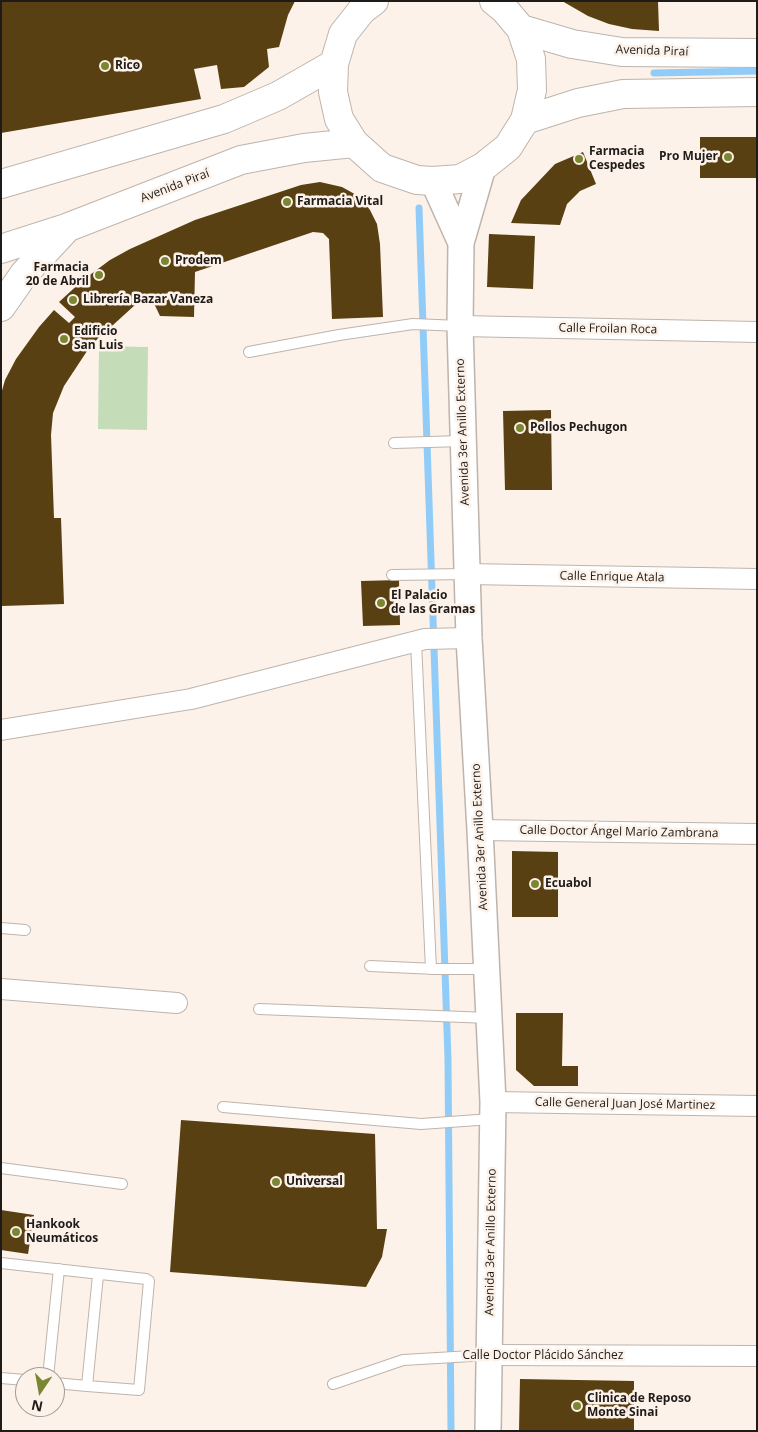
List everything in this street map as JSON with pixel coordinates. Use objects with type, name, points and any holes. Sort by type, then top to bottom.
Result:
[{"type":"main road","points":[[374,1],[362,10],[344,34],[334,64],[333,92],[339,119],[354,143],[382,168],[416,180],[433,181],[460,179],[483,168],[508,147],[525,120],[532,90],[531,59],[520,30],[505,10],[494,1]]},
{"type":"main road","name":"Avenida Piraí","points":[[520,30],[572,44],[622,52],[757,53]]},
{"type":"main road","points":[[622,52],[619,59],[618,73],[623,94]]},
{"type":"main road","points":[[1,184],[224,119],[278,96],[334,64]]},
{"type":"main road","points":[[525,120],[578,103],[623,94],[757,92]]},
{"type":"main road","name":"Avenida Piraí","points":[[1,249],[66,228],[241,160],[304,148],[354,143]]},
{"type":"main road","points":[[1,167],[34,171],[68,165]]},
{"type":"main road","points":[[1,307],[24,274],[66,228]]},
{"type":"street","name":"Avenida 3er Anillo Externo","points":[[483,168],[462,243],[452,326],[454,441],[462,638],[480,830],[476,969],[485,1114],[480,1356],[488,1431]]},
{"type":"street","name":"Avenida 3er Anillo Externo","points":[[433,181],[462,243]]},
{"type":"street","name":"Calle Froilan Roca","points":[[452,326],[757,332]]},
{"type":"street","name":"Calle Enrique Atala","points":[[459,574],[757,579]]},
{"type":"street","points":[[1,730],[192,699],[420,641],[462,638]]},
{"type":"street","name":"Calle Doctor Ángel Mario Zambrana","points":[[480,830],[757,834]]},
{"type":"street","points":[[1,989],[177,1003]]},
{"type":"street","name":"Calle General Juan José Martinez","points":[[485,1114],[757,1106]]},
{"type":"street","name":"Calle Doctor Plácido Sánchez","points":[[480,1356],[757,1356]]},
{"type":"lane","points":[[250,352],[339,335],[413,324],[452,326]]},
{"type":"lane","points":[[394,443],[454,441]]},
{"type":"lane","points":[[392,575],[459,574]]},
{"type":"lane","points":[[420,641],[433,969]]},
{"type":"lane","points":[[1,928],[25,930]]},
{"type":"lane","points":[[370,966],[476,969]]},
{"type":"lane","points":[[259,1009],[478,1018]]},
{"type":"lane","points":[[223,1107],[421,1124],[436,1124],[485,1114]]},
{"type":"lane","points":[[1,1168],[122,1184]]},
{"type":"lane","points":[[1,1263],[146,1279],[149,1281],[140,1388],[136,1391],[65,1384]]},
{"type":"lane","points":[[49,1367],[59,1269]]},
{"type":"lane","points":[[87,1386],[98,1274]]},
{"type":"lane","name":"Calle Doctor Plácido Sánchez","points":[[333,1384],[403,1360],[480,1356]]},
{"type":"lane","points":[[1,1378],[15,1379]]},
{"type":"green space","points":[[99,346],[148,347],[147,430],[98,429]]},
{"type":"building","name":"Rico","points":[[1,1],[295,1],[288,15],[279,47],[267,49],[269,67],[244,87],[221,89],[217,65],[194,69],[201,99],[1,133]]},
{"type":"building","points":[[562,1],[658,1],[659,31],[632,29],[609,24],[588,16]]},
{"type":"building","name":"Pro Mujer","points":[[700,137],[757,137],[757,178],[700,178]]},
{"type":"building","points":[[583,152],[596,184],[580,191],[567,204],[560,225],[511,223],[521,200],[555,164]]},
{"type":"building","points":[[320,182],[342,187],[360,197],[370,210],[377,224],[380,244],[383,317],[332,319],[329,239],[323,233],[313,232],[195,272],[194,317],[160,316],[150,295],[135,305],[91,345],[64,386],[53,413],[51,435],[54,518],[61,518],[64,604],[2,606],[1,394],[5,380],[16,359],[39,327],[54,310],[69,323],[75,317],[59,302],[83,280],[110,260],[130,249],[195,220],[301,185]]},
{"type":"building","points":[[489,234],[535,236],[533,289],[487,287]]},
{"type":"building","points":[[551,410],[552,490],[505,490],[503,411]]},
{"type":"building","name":"El Palacio de las Gramas","points":[[399,580],[400,625],[363,626],[361,581]]},
{"type":"building","name":"Ecuabol","points":[[512,851],[558,852],[558,917],[512,917]]},
{"type":"building","points":[[516,1013],[563,1013],[562,1066],[578,1066],[578,1086],[534,1086],[516,1070]]},
{"type":"building","name":"Universal","points":[[181,1120],[375,1134],[377,1229],[387,1229],[382,1257],[366,1287],[170,1272]]},
{"type":"building","name":"Hankook Neumáticos","points":[[1,1210],[34,1215],[28,1254],[1,1250]]},
{"type":"building","name":"Clinica de Reposo Monte Sinai","points":[[520,1379],[634,1381],[634,1431],[519,1431]]},
{"type":"waterway","points":[[654,73],[757,71]]},
{"type":"waterway","points":[[419,208],[448,1059],[451,1431]]},
{"type":"place","name":"Rico","points":[[105,66]]},
{"type":"place","name":"Pro Mujer","points":[[728,157]]},
{"type":"place","name":"Farmacia Cespedes","points":[[579,159]]},
{"type":"place","name":"Farmacia Vital","points":[[287,202]]},
{"type":"place","name":"Prodem","points":[[165,261]]},
{"type":"place","name":"Farmacia 20 de Abril","points":[[99,275]]},
{"type":"place","name":"Librería Bazar Vaneza","points":[[73,300]]},
{"type":"place","name":"Edificio San Luis","points":[[64,339]]},
{"type":"place","name":"Pollos Pechugon","points":[[520,428]]},
{"type":"place","name":"El Palacio de las Gramas","points":[[381,603]]},
{"type":"place","name":"Ecuabol","points":[[535,884]]},
{"type":"place","name":"Universal","points":[[276,1182]]},
{"type":"place","name":"Hankook Neumáticos","points":[[16,1232]]},
{"type":"place","name":"Clinica de Reposo Monte Sinai","points":[[577,1406]]}]
